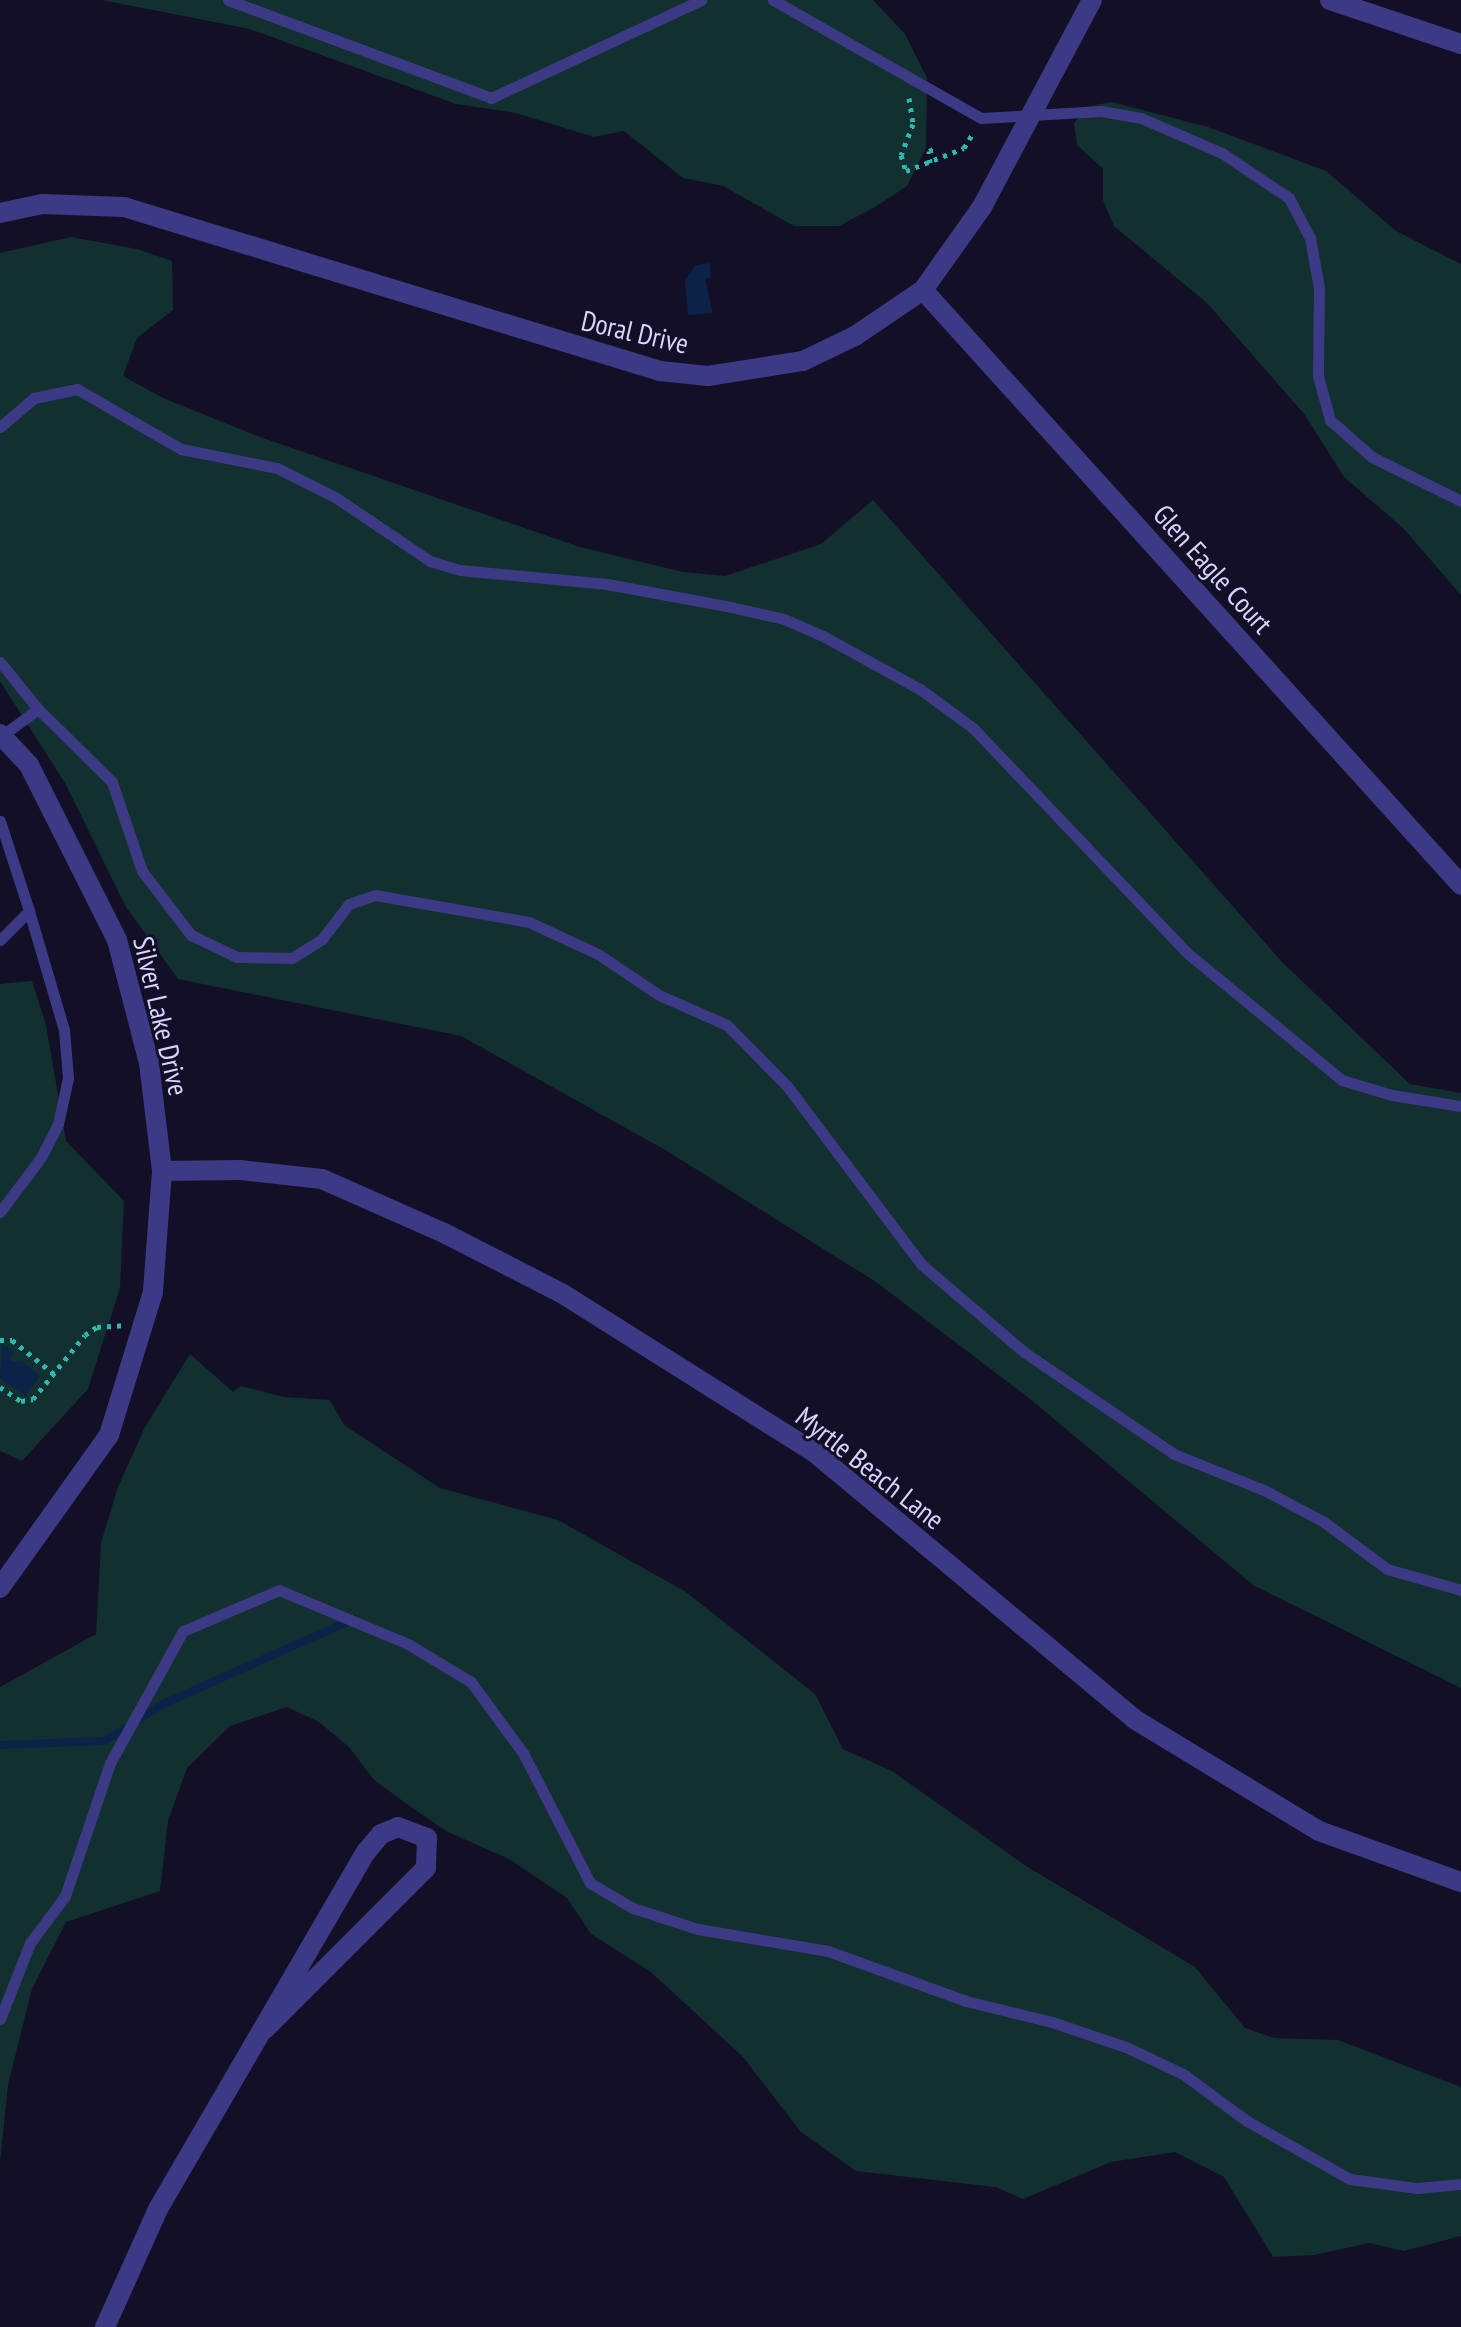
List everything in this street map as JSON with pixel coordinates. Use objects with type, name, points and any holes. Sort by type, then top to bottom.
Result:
[{"type":"street","name":"Doral Drive","points":[[0,213],[42,204],[124,207],[612,360],[708,376],[803,361],[855,336],[923,290],[956,249],[1032,115],[1092,0]]},
{"type":"street","points":[[1330,0],[1461,44]]},
{"type":"street","name":"Glen Eagle Court","points":[[923,290],[1461,885]]},
{"type":"street","name":"Silver Lake Drive","points":[[0,1588],[109,1435],[153,1292],[162,1171],[149,1063],[117,940],[29,765],[1,736]]},
{"type":"street","name":"Myrtle Beach Lane","points":[[162,1171],[240,1170],[322,1179],[444,1233],[563,1294],[814,1452],[1134,1719],[1319,1831],[1461,1882]]},
{"type":"street","points":[[105,2327],[158,2209],[265,2029],[381,1834],[398,1827],[427,1838],[426,1868],[265,2029]]},
{"type":"lane","points":[[228,0],[491,98],[701,0]]},
{"type":"lane","points":[[773,0],[981,118],[1101,111],[1141,118],[1222,153],[1289,198],[1310,238],[1319,288],[1318,376],[1330,420],[1372,457],[1461,501]]},
{"type":"lane","points":[[0,427],[34,398],[77,389],[181,449],[277,468],[445,566],[507,578],[607,584],[784,619],[823,636],[920,689],[973,728],[1186,952],[1342,1080],[1392,1095],[1461,1106]]},
{"type":"lane","points":[[0,662],[38,709],[112,782],[142,871],[191,935],[237,957],[292,958],[322,939],[349,904],[375,895],[529,922],[598,954],[659,995],[727,1025],[787,1086],[921,1264],[1024,1352],[1174,1454],[1266,1491],[1324,1522],[1387,1569],[1461,1590]]},
{"type":"lane","points":[[1,736],[38,709]]},
{"type":"lane","points":[[0,821],[64,1030],[68,1078],[58,1124],[42,1156],[0,1212]]},
{"type":"lane","points":[[0,940],[29,911]]},
{"type":"lane","points":[[0,2019],[30,1943],[65,1896],[110,1763],[183,1631],[279,1590],[408,1644],[471,1682],[523,1753],[590,1883],[633,1908],[698,1929],[828,1951],[966,2001],[1052,2022],[1126,2047],[1183,2074],[1247,2121],[1350,2179],[1417,2188],[1461,2184]]},
{"type":"path","points":[[902,74],[913,124],[901,155],[906,171],[915,171],[964,148],[981,118]]},
{"type":"path","points":[[930,163],[929,151],[934,149]]},
{"type":"path","points":[[0,1387],[21,1401],[33,1399],[97,1327],[144,1326]]},
{"type":"path","points":[[0,1340],[12,1340],[54,1374]]},
{"type":"green space","points":[[102,0],[873,0],[905,34],[927,78],[926,148],[907,186],[875,207],[839,226],[794,226],[723,186],[683,178],[624,131],[594,137],[516,113],[456,104],[250,29]]},
{"type":"green space","points":[[1112,102],[1208,127],[1326,171],[1396,231],[1461,264],[1461,595],[1403,528],[1344,477],[1305,415],[1207,303],[1114,226],[1103,200],[1103,169],[1077,145],[1074,123],[1089,106]]},
{"type":"green space","points":[[71,237],[137,249],[172,261],[173,310],[137,338],[123,376],[163,398],[260,437],[580,547],[683,572],[725,576],[821,544],[873,500],[1283,963],[1410,1084],[1461,1093],[1461,1688],[1253,1585],[1029,1398],[876,1282],[667,1151],[461,1036],[178,979],[126,907],[65,783],[0,681],[0,253]]},
{"type":"green space","points":[[32,981],[46,1025],[66,1141],[124,1201],[120,1288],[88,1389],[22,1461],[0,1451],[0,984]]},
{"type":"green space","points":[[190,1354],[233,1392],[241,1386],[284,1397],[330,1400],[344,1425],[440,1488],[558,1520],[686,1592],[815,1694],[843,1749],[892,1771],[1026,1866],[1195,1967],[1245,2028],[1274,2038],[1338,2040],[1461,2087],[1461,2236],[1404,2251],[1369,2243],[1314,2255],[1273,2257],[1224,2177],[1175,2152],[1111,2162],[1023,2199],[995,2187],[856,2171],[801,2132],[743,2057],[651,1972],[591,1934],[567,1898],[509,1859],[446,1831],[374,1780],[349,1747],[319,1722],[287,1707],[230,1726],[187,1768],[168,1821],[160,1891],[66,1922],[32,1989],[8,2085],[0,2162],[0,1687],[96,1634],[101,1543],[118,1487],[145,1427]]},
{"type":"water","points":[[710,263],[711,278],[705,279],[713,313],[688,315],[685,280],[696,265]]},
{"type":"water","points":[[2,1343],[14,1352],[9,1359],[21,1361],[40,1376],[25,1396],[0,1378]]},
{"type":"waterway","points":[[0,1745],[105,1741],[163,1704],[354,1619]]}]
